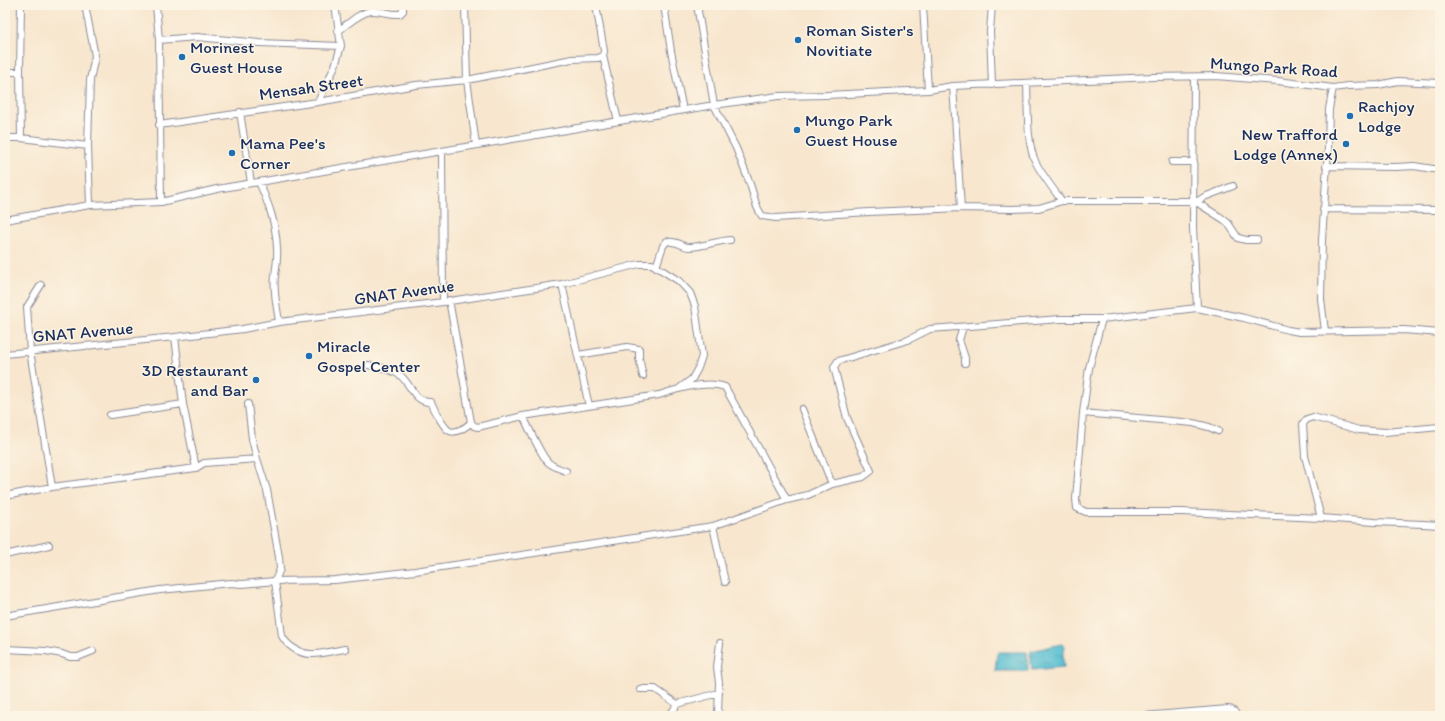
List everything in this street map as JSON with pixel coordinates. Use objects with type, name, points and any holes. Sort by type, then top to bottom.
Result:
[{"type":"street","points":[[21,5],[21,138]]},
{"type":"street","points":[[85,5],[95,56],[90,80],[88,146],[90,205]]},
{"type":"street","points":[[156,5],[159,40],[161,202]]},
{"type":"street","points":[[318,102],[335,66],[341,46],[335,5]]},
{"type":"street","points":[[338,31],[364,13],[372,11],[400,14],[403,11],[403,5]]},
{"type":"street","points":[[465,5],[467,80],[476,145]]},
{"type":"street","points":[[596,5],[604,50],[603,56],[618,121]]},
{"type":"street","points":[[664,5],[671,51],[683,110]]},
{"type":"street","points":[[697,5],[714,105],[736,148],[757,207],[762,216],[776,218],[961,208],[1020,209],[1039,208],[1062,201],[1198,201],[1204,197],[1233,186]]},
{"type":"street","points":[[923,5],[928,90]]},
{"type":"street","points":[[992,5],[990,32],[992,85]]},
{"type":"street","points":[[159,40],[197,37],[259,43],[341,46]]},
{"type":"street","name":"Mensah Street","points":[[159,124],[318,102],[416,85],[467,80],[572,59],[598,58],[603,56]]},
{"type":"street","points":[[5,72],[20,72]]},
{"type":"street","name":"Mungo Park Road","points":[[5,220],[90,205],[161,202],[216,189],[683,110],[778,96],[928,90],[953,86],[1153,77],[1216,76],[1278,81],[1333,88],[1378,85],[1398,81],[1440,83]]},
{"type":"street","points":[[1194,77],[1193,200],[1197,308]]},
{"type":"street","points":[[1027,83],[1030,142],[1033,155],[1036,163],[1062,201]]},
{"type":"street","points":[[953,86],[961,208]]},
{"type":"street","points":[[1325,331],[1321,299],[1323,209],[1328,149],[1328,109],[1333,88]]},
{"type":"street","points":[[240,112],[251,183]]},
{"type":"street","points":[[5,138],[21,138],[88,146]]},
{"type":"street","points":[[442,151],[446,301],[471,422],[474,426],[478,427],[523,416],[659,396],[680,388],[717,384],[725,386],[787,500]]},
{"type":"street","points":[[1172,162],[1194,162]]},
{"type":"street","points":[[1326,166],[1414,166],[1440,170]]},
{"type":"street","points":[[259,182],[271,210],[276,230],[278,250],[274,276],[279,322]]},
{"type":"street","points":[[1193,200],[1223,218],[1238,238],[1257,240]]},
{"type":"street","points":[[1323,209],[1440,210]]},
{"type":"street","points":[[656,267],[663,246],[667,241],[691,247],[700,245],[707,246],[730,240]]},
{"type":"street","name":"GNAT Avenue","points":[[5,354],[243,329],[279,322],[446,301],[562,284],[639,264],[652,264],[679,281],[690,293],[695,306],[702,356],[692,379],[680,388]]},
{"type":"street","points":[[562,284],[589,406]]},
{"type":"street","points":[[41,285],[27,307],[30,351],[52,487]]},
{"type":"street","points":[[5,616],[160,590],[231,583],[242,584],[275,581],[335,580],[415,571],[714,526],[787,500],[808,495],[832,484],[863,477],[871,471],[847,418],[834,367],[835,364],[838,361],[908,340],[930,329],[1061,319],[1102,319],[1197,308],[1300,332],[1404,330],[1440,332]]},
{"type":"street","points":[[1102,319],[1089,368],[1083,413],[1076,499],[1077,508],[1086,512],[1181,512],[1440,525]]},
{"type":"street","points":[[963,327],[960,340],[965,363]]},
{"type":"street","points":[[175,337],[183,404],[196,468]]},
{"type":"street","points":[[578,355],[627,347],[639,349],[639,358],[643,376]]},
{"type":"street","points":[[368,365],[388,368],[400,376],[415,395],[424,402],[430,402],[435,412],[448,430],[452,432],[460,430],[471,422]]},
{"type":"street","points":[[110,415],[183,404]]},
{"type":"street","points":[[248,404],[257,459],[267,490],[279,556],[280,569],[275,581],[282,636],[285,642],[294,648],[310,654],[345,649]]},
{"type":"street","points":[[802,409],[832,484]]},
{"type":"street","points":[[1083,413],[1193,423],[1218,431]]},
{"type":"street","points":[[523,416],[547,462],[566,471]]},
{"type":"street","points":[[1321,518],[1305,456],[1303,424],[1307,418],[1313,417],[1359,430],[1385,432],[1440,427]]},
{"type":"street","points":[[5,496],[52,487],[196,468],[204,463],[257,459]]},
{"type":"street","points":[[714,526],[725,582]]},
{"type":"street","points":[[5,555],[49,545]]},
{"type":"street","points":[[718,716],[719,683],[717,667],[720,643]]},
{"type":"street","points":[[5,644],[8,649],[46,651],[70,657],[78,657],[93,651]]},
{"type":"street","points":[[640,689],[655,689],[664,696],[671,698],[677,704]]},
{"type":"street","points":[[667,716],[673,711],[677,704],[718,693]]},
{"type":"street","points":[[1142,716],[1228,709],[1232,709],[1237,716]]},
{"type":"water","points":[[1061,644],[1065,646],[1063,657],[1064,667],[1032,670],[1030,655],[1031,651]]},
{"type":"water","points":[[999,652],[1027,652],[1028,671],[995,671],[997,654]]},
{"type":"place","name":"Roman Sister's Novitiate","points":[[798,40]]},
{"type":"place","name":"Morinest Guest House","points":[[182,57]]},
{"type":"place","name":"Rachjoy Lodge","points":[[1350,116]]},
{"type":"place","name":"Mungo Park Guest House","points":[[797,130]]},
{"type":"place","name":"New Trafford Lodge (Annex)","points":[[1346,144]]},
{"type":"place","name":"Mama Pee's Corner","points":[[232,153]]},
{"type":"place","name":"Miracle Gospel Center","points":[[309,356]]},
{"type":"place","name":"3D Restaurant and Bar","points":[[256,380]]}]
